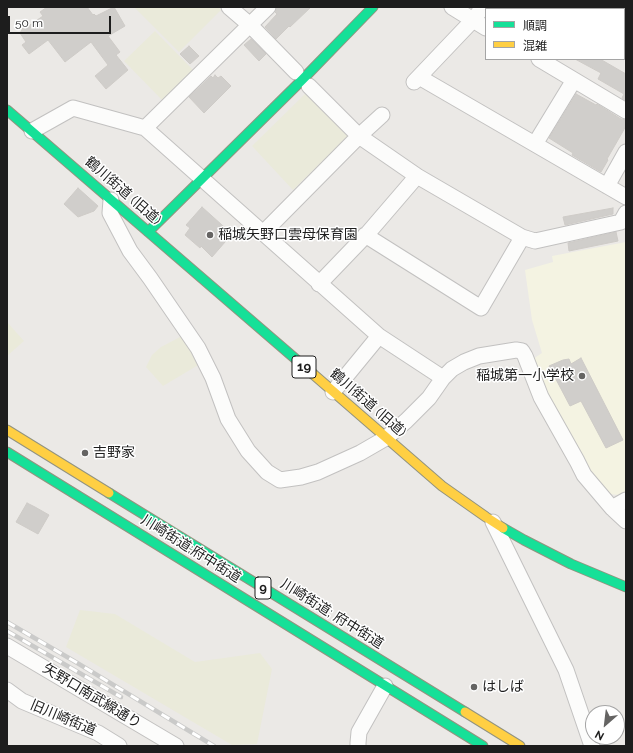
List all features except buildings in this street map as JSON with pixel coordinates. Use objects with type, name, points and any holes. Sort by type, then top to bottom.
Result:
[{"type":"main road","points":[[148,232],[302,80],[373,7]]},
{"type":"main road","name":"鶴川街道 (旧道)","points":[[7,110],[442,486],[524,540],[571,564],[626,587]]},
{"type":"main road","name":"川崎街道; 府中街道","points":[[7,430],[520,746]]},
{"type":"main road","name":"川崎街道;府中街道","points":[[7,452],[484,746]]},
{"type":"street","points":[[229,7],[250,25],[296,72]]},
{"type":"street","points":[[145,128],[268,7]]},
{"type":"street","points":[[452,7],[485,27]]},
{"type":"street","points":[[483,7],[473,20],[416,79],[535,144],[626,197]]},
{"type":"street","points":[[541,60],[626,111]]},
{"type":"street","points":[[535,144],[574,80]]},
{"type":"street","points":[[309,86],[359,136],[417,176],[522,237],[535,241],[621,222],[626,213]]},
{"type":"street","points":[[32,131],[73,108],[145,128],[379,336],[443,378]]},
{"type":"street","points":[[263,233],[359,136],[382,115]]},
{"type":"street","points":[[607,186],[626,152]]},
{"type":"street","points":[[319,284],[366,235],[417,176]]},
{"type":"street","points":[[111,200],[110,212],[130,251],[198,348],[214,378],[228,419],[248,451],[267,472],[280,480],[301,477],[318,472],[360,453],[386,438],[406,421],[429,398],[443,378],[452,369],[479,356],[516,350],[522,351],[525,356],[541,396],[578,461],[584,475],[612,508],[626,521]]},
{"type":"street","points":[[366,235],[481,308],[522,237]]},
{"type":"street","points":[[334,392],[379,336]]},
{"type":"street","points":[[612,508],[626,500]]},
{"type":"street","points":[[493,521],[566,670],[592,746]]},
{"type":"street","name":"矢野口南武線通り","points":[[7,646],[176,746]]},
{"type":"street","points":[[358,746],[359,732],[385,686]]},
{"type":"street","name":"旧川崎街道","points":[[7,690],[22,701],[98,733],[120,746]]},
{"type":"shaded area","points":[[134,7],[218,7],[221,10],[179,52]]},
{"type":"shaded area","points":[[155,31],[194,71],[163,101],[124,61]]},
{"type":"shaded area","points":[[307,92],[348,132],[348,136],[293,190],[252,146]]},
{"type":"shaded area","name":"稲城第一小学校","points":[[626,242],[626,492],[621,495],[608,494],[589,472],[544,393],[533,359],[542,353],[532,320],[525,270],[553,262],[552,256]]},
{"type":"shaded area","points":[[7,322],[24,341],[7,356]]},
{"type":"shaded area","points":[[182,336],[200,364],[163,386],[146,367],[152,355],[161,347]]},
{"type":"shaded area","points":[[80,610],[115,614],[195,662],[260,653],[272,669],[257,744],[232,745],[66,647]]},
{"type":"railway","points":[[7,622],[214,746]]},
{"type":"railway","points":[[7,631],[121,697]]},
{"type":"traffic: fast","points":[[148,232],[302,80],[373,7]]},
{"type":"traffic: fast","points":[[7,110],[313,374]]},
{"type":"traffic: fast","points":[[7,452],[483,746]]},
{"type":"traffic: fast","points":[[109,493],[465,712]]},
{"type":"traffic: fast","points":[[503,528],[571,564],[626,587]]},
{"type":"traffic: slow","points":[[313,374],[442,486],[503,528]]},
{"type":"traffic: slow","points":[[7,430],[109,493]]},
{"type":"traffic: slow","points":[[465,712],[520,746]]},
{"type":"place","name":"稲城矢野口雲母保育園","points":[[210,235]]},
{"type":"place","name":"稲城第一小学校","points":[[582,376]]},
{"type":"place","name":"吉野家","points":[[85,453]]},
{"type":"place","name":"はしば","points":[[474,687]]}]
